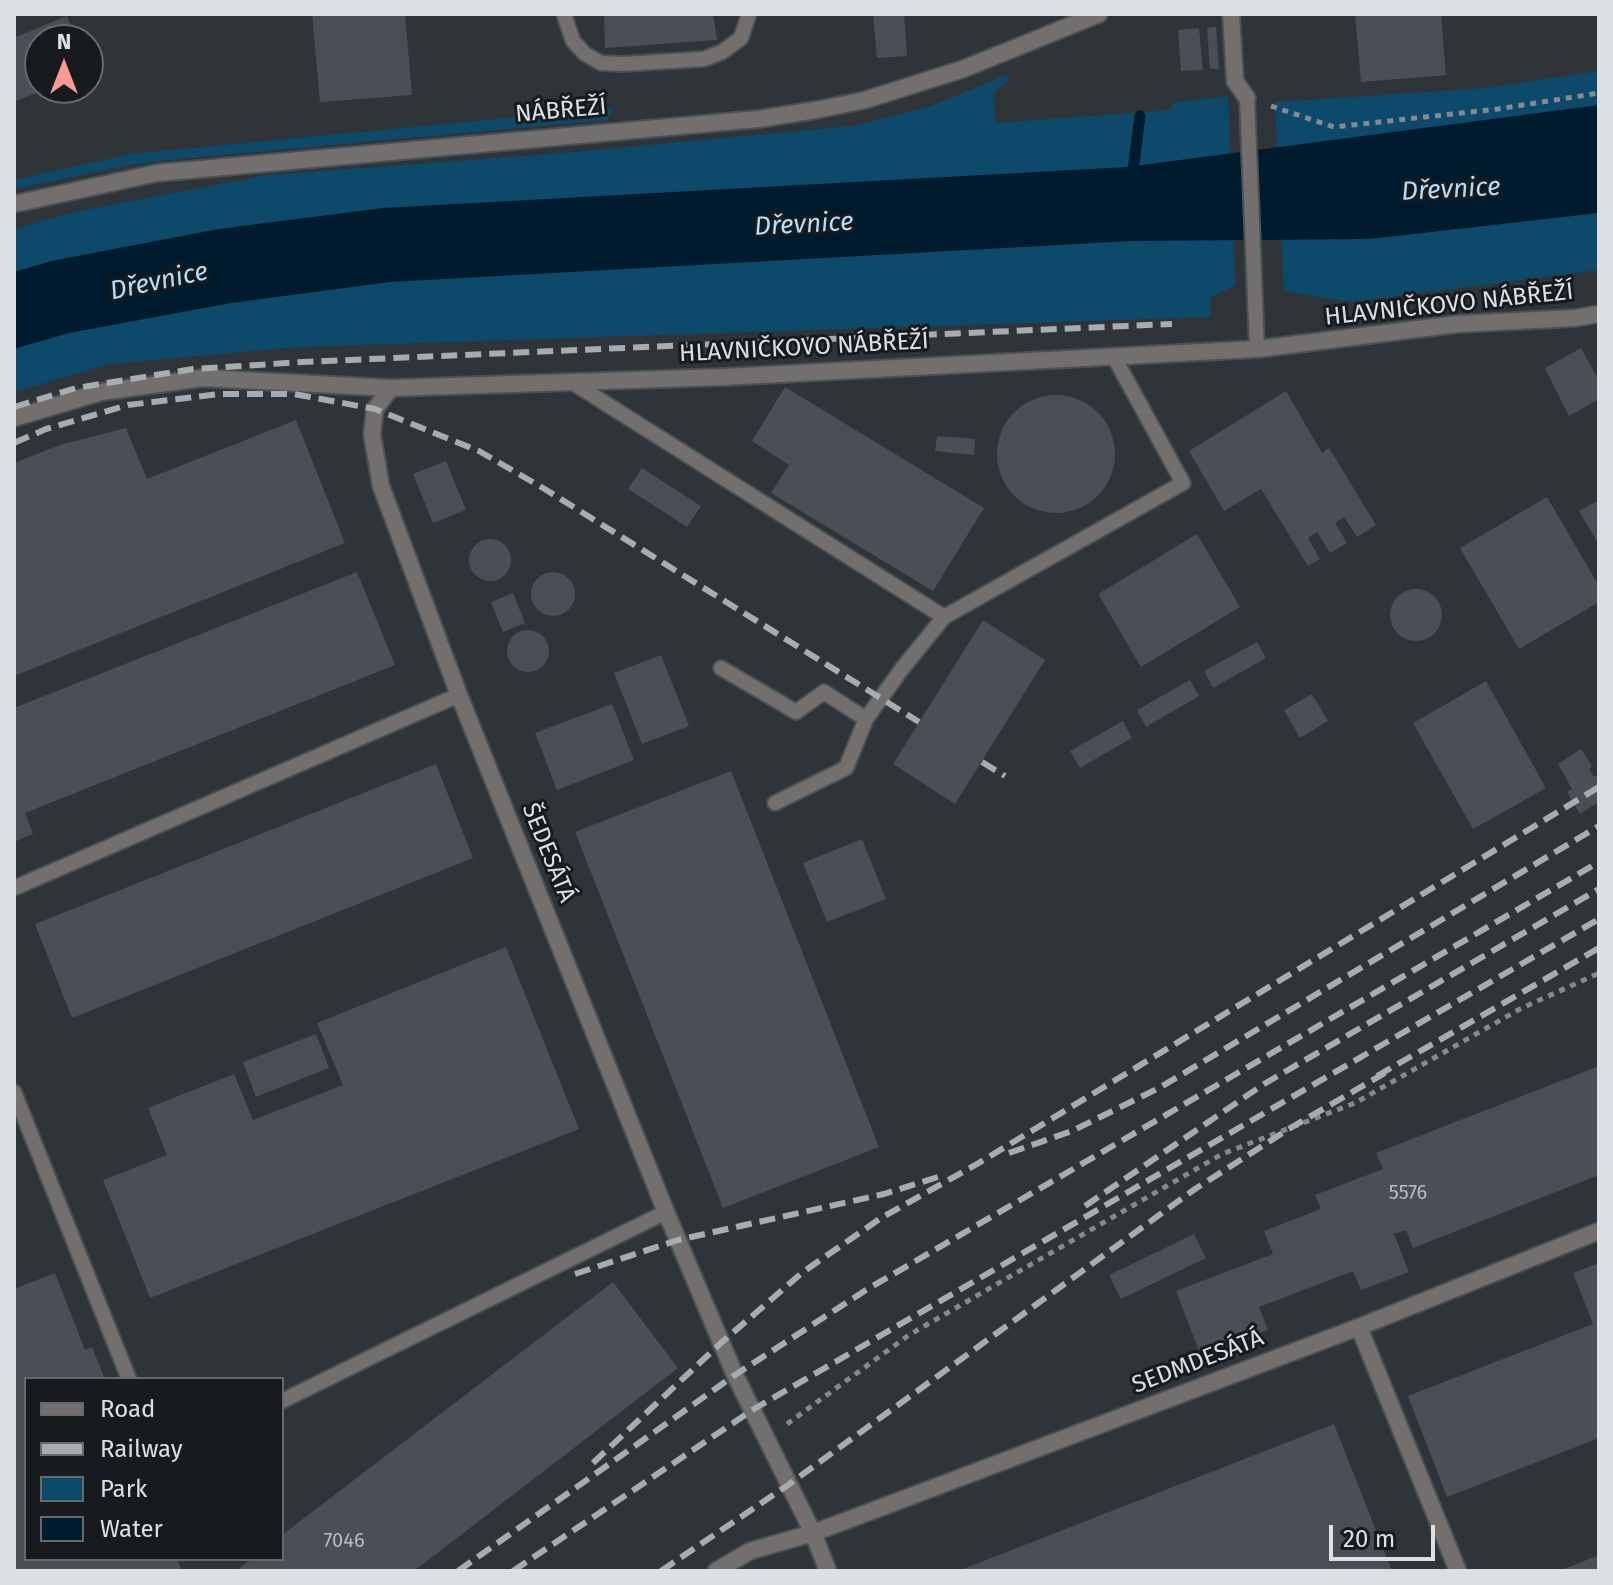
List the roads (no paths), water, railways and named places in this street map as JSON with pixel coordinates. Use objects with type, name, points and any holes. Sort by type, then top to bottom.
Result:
[{"type":"street","name":"NÁBŘEŽÍ","points":[[14,204],[157,173],[475,142],[758,119],[816,110],[865,100],[963,69],[1075,18],[1099,14]]},
{"type":"street","points":[[1231,14],[1235,81],[1247,98]]},
{"type":"street","name":"HLAVNIČKOVO NÁBŘEŽÍ","points":[[14,418],[101,392],[203,378],[391,388],[724,377],[1257,349],[1458,324],[1599,314]]},
{"type":"street","name":"ŠEDESÁTÁ","points":[[391,388],[375,409],[372,434],[381,486],[459,695],[666,1212],[717,1332],[813,1533]]},
{"type":"street","name":"SEDMDESÁTÁ","points":[[716,1571],[750,1551],[813,1533],[1359,1327],[1599,1231]]},
{"type":"street","points":[[1359,1327],[1458,1571]]},
{"type":"street","points":[[813,1533],[828,1571]]},
{"type":"lane","points":[[564,14],[573,41],[585,54],[601,63],[623,64],[704,59],[731,47],[741,38],[749,14]]},
{"type":"lane","points":[[1247,98],[1257,349]]},
{"type":"lane","points":[[775,803],[846,768],[866,719],[944,617],[1183,483],[1114,357]]},
{"type":"lane","points":[[570,381],[944,617]]},
{"type":"lane","points":[[721,668],[796,712],[824,692],[866,719]]},
{"type":"lane","points":[[14,888],[459,695]]},
{"type":"lane","points":[[14,1092],[128,1377]]},
{"type":"lane","points":[[284,1400],[666,1212]]},
{"type":"water","name":"Dřevnice","points":[[1599,105],[1599,213],[1369,239],[1131,241],[390,282],[231,303],[69,333],[14,349],[14,272],[51,261],[219,229],[383,208],[1127,167]]},
{"type":"waterway","points":[[1132,178],[1140,116]]},
{"type":"railway","points":[[14,407],[76,388],[193,369],[1172,324]]},
{"type":"railway","points":[[14,443],[46,429],[128,405],[220,394],[294,394],[375,409],[479,451],[919,722]]},
{"type":"railway","points":[[982,762],[1005,776]]},
{"type":"railway","points":[[593,1463],[722,1342],[803,1272],[881,1218],[977,1164],[1599,787]]},
{"type":"railway","points":[[1009,1153],[1072,1131],[1159,1088],[1599,826]]},
{"type":"railway","points":[[458,1571],[735,1375],[866,1290],[1599,862]]},
{"type":"railway","points":[[1085,1206],[1264,1084],[1599,889]]},
{"type":"railway","points":[[513,1571],[754,1409],[1599,919]]},
{"type":"railway","points":[[1377,1076],[1599,948]]},
{"type":"railway","points":[[661,1571],[788,1485],[1195,1189],[1385,1073]]},
{"type":"railway","points":[[575,1274],[678,1240],[884,1194],[941,1176]]}]
